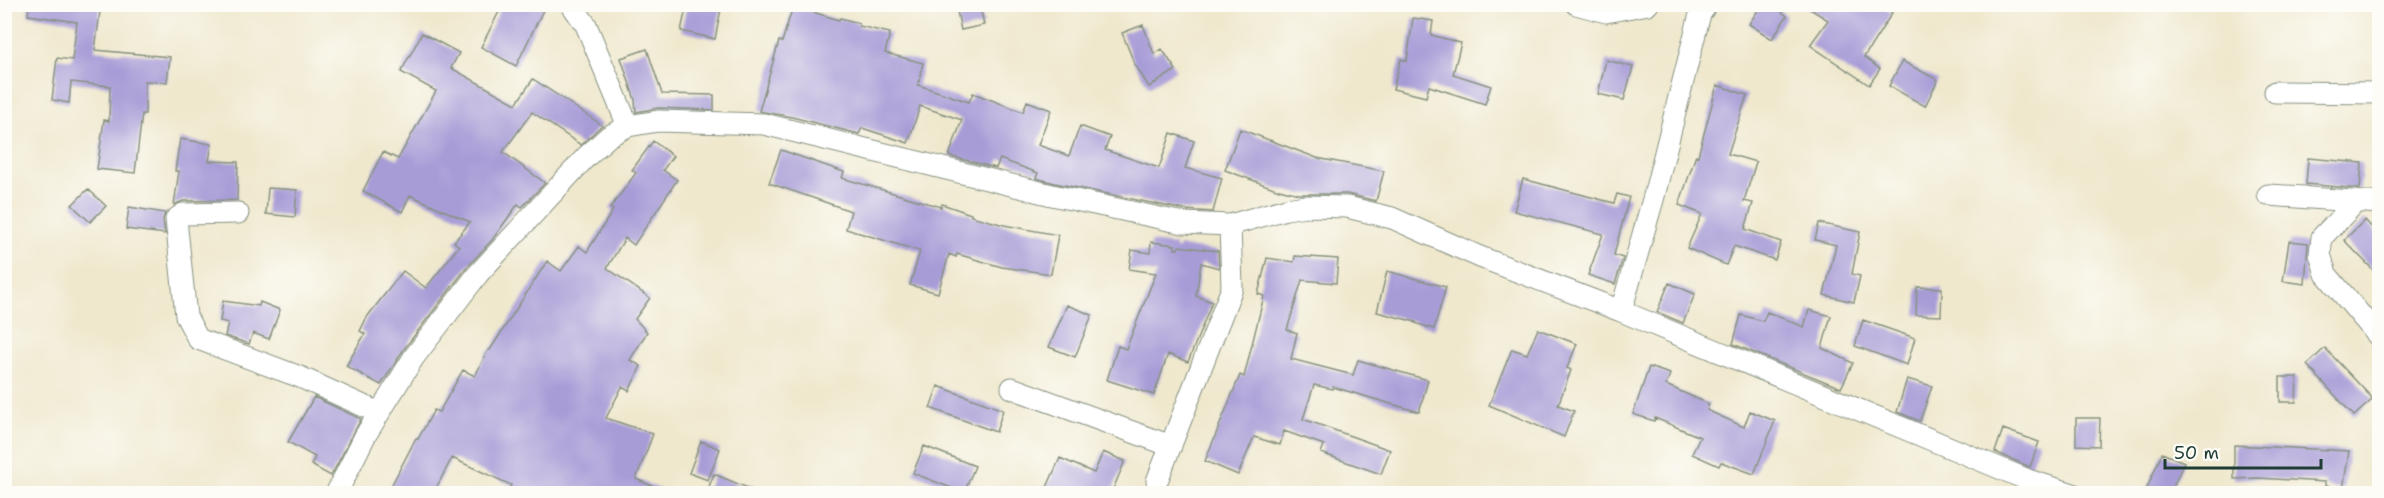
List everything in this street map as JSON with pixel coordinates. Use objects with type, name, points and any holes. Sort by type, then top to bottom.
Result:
[{"type":"street","points":[[571,4],[586,25],[628,126]]},
{"type":"street","points":[[1576,4],[1606,12],[1648,4]]},
{"type":"street","points":[[1621,310],[1654,196],[1701,8]]},
{"type":"street","points":[[2275,92],[2379,93]]},
{"type":"street","points":[[336,494],[379,413],[414,357],[478,273],[586,157],[609,136],[628,126],[658,121],[764,124],[1052,195],[1183,223],[1230,225],[1286,209],[1306,206],[1347,207],[1392,219],[1490,261],[1621,310],[2028,480],[2073,494]]},
{"type":"street","points":[[2306,197],[2268,195],[2379,203]]},
{"type":"street","points":[[2356,202],[2322,237],[2322,264],[2326,274],[2379,338]]},
{"type":"street","points":[[238,213],[183,214],[176,219],[186,316],[198,339],[300,377],[379,413]]},
{"type":"street","points":[[1157,481],[1232,288],[1230,225]]},
{"type":"street","points":[[1012,388],[1171,446]]},
{"type":"building","points":[[29,4],[101,4],[95,50],[170,57],[167,82],[145,81],[145,114],[142,114],[135,173],[97,169],[104,120],[109,121],[110,86],[71,82],[69,103],[52,100],[57,58],[72,60],[77,22],[28,15]]},
{"type":"building","points":[[503,4],[546,4],[516,66],[481,47]]},
{"type":"building","points":[[687,4],[722,4],[715,39],[681,31]]},
{"type":"building","points":[[1762,4],[1771,4],[1787,16],[1772,39],[1749,24]]},
{"type":"building","points":[[1802,4],[1879,4],[1892,13],[1864,57],[1880,69],[1869,85],[1810,45],[1828,20]]},
{"type":"building","points":[[793,6],[890,33],[885,53],[923,63],[918,85],[969,102],[973,93],[1023,112],[1027,101],[1051,110],[1038,145],[1069,156],[1080,126],[1110,137],[1105,150],[1159,168],[1171,133],[1194,141],[1185,168],[1222,178],[1213,212],[1185,210],[1055,183],[1036,178],[1038,173],[1000,159],[996,168],[949,156],[962,120],[920,106],[908,143],[862,128],[859,134],[759,111],[779,41],[782,42]]},
{"type":"building","points":[[980,6],[984,25],[961,30],[957,11]]},
{"type":"building","points":[[1413,18],[1433,21],[1431,35],[1461,43],[1453,74],[1491,86],[1485,104],[1429,86],[1426,97],[1393,89],[1401,59],[1407,61]]},
{"type":"building","points":[[1143,25],[1154,54],[1162,49],[1176,70],[1149,87],[1135,65],[1122,33]]},
{"type":"building","points":[[422,33],[459,53],[451,68],[516,104],[533,79],[602,125],[581,145],[532,112],[503,152],[545,183],[522,207],[518,204],[492,240],[468,266],[404,349],[381,385],[346,366],[365,334],[360,331],[367,317],[403,271],[426,288],[459,246],[454,242],[470,222],[410,195],[402,212],[363,191],[383,152],[398,159],[436,91],[401,72]]},
{"type":"building","points":[[647,49],[662,94],[714,95],[714,110],[658,108],[636,112],[635,100],[621,58]]},
{"type":"building","points":[[1606,60],[1633,67],[1624,100],[1598,94]]},
{"type":"building","points":[[1902,61],[1938,80],[1925,106],[1889,86]]},
{"type":"building","points":[[1717,85],[1747,95],[1728,154],[1756,162],[1744,201],[1753,203],[1745,229],[1781,242],[1775,260],[1734,246],[1726,265],[1687,248],[1702,214],[1679,205],[1696,155],[1698,156]]},
{"type":"building","points":[[1240,129],[1317,158],[1384,171],[1376,201],[1347,194],[1299,194],[1279,190],[1225,170]]},
{"type":"building","points":[[180,139],[212,144],[209,161],[238,162],[237,200],[183,201],[174,205],[179,171],[175,171]]},
{"type":"building","points":[[653,141],[673,156],[663,170],[677,180],[634,245],[625,238],[607,268],[650,298],[635,319],[647,332],[630,360],[641,366],[629,391],[622,387],[606,418],[653,434],[636,479],[671,494],[507,494],[511,485],[452,458],[433,494],[387,494],[416,438],[418,439],[434,410],[439,412],[463,370],[475,376],[488,350],[547,261],[561,271],[579,246],[587,252],[613,210],[610,208],[636,173],[632,170]]},
{"type":"building","points":[[781,150],[844,172],[842,178],[941,207],[942,204],[971,214],[971,216],[1004,225],[1058,235],[1051,274],[1002,267],[957,254],[956,257],[949,254],[938,293],[910,285],[920,251],[846,229],[851,211],[769,183]]},
{"type":"building","points":[[2308,158],[2362,163],[2360,189],[2306,184]]},
{"type":"building","points":[[1523,179],[1614,203],[1617,194],[1629,197],[1614,255],[1623,258],[1615,284],[1588,275],[1603,234],[1514,211]]},
{"type":"building","points":[[268,188],[297,190],[295,217],[266,214]]},
{"type":"building","points":[[88,189],[106,206],[90,222],[72,205]]},
{"type":"building","points":[[129,207],[165,213],[163,220],[165,234],[126,229]]},
{"type":"building","points":[[2365,220],[2379,235],[2379,276],[2344,240]]},
{"type":"building","points":[[1819,223],[1860,232],[1852,274],[1860,276],[1854,302],[1824,295],[1836,245],[1815,240]]},
{"type":"building","points":[[2289,241],[2308,243],[2305,284],[2283,281]]},
{"type":"building","points":[[1151,242],[1175,245],[1175,249],[1179,246],[1218,251],[1219,268],[1201,263],[1196,296],[1212,302],[1188,362],[1168,354],[1154,395],[1107,380],[1118,346],[1126,349],[1156,273],[1129,269],[1132,250],[1150,253]]},
{"type":"building","points":[[1295,256],[1338,259],[1336,283],[1302,280],[1287,330],[1297,333],[1291,359],[1353,375],[1358,360],[1428,380],[1419,412],[1333,387],[1332,389],[1314,385],[1303,419],[1390,450],[1381,474],[1321,453],[1324,445],[1284,431],[1280,445],[1254,437],[1238,475],[1205,461],[1240,375],[1244,377],[1264,296],[1258,294],[1267,258],[1294,262]]},
{"type":"building","points":[[1387,271],[1446,287],[1434,329],[1377,312]]},
{"type":"building","points":[[1669,283],[1695,294],[1683,323],[1657,312]]},
{"type":"building","points":[[1917,287],[1942,288],[1941,316],[1916,315]]},
{"type":"building","points":[[223,301],[259,306],[260,302],[280,310],[269,339],[253,333],[249,344],[225,336],[228,323],[220,321]]},
{"type":"building","points":[[1067,305],[1092,315],[1075,357],[1049,347]]},
{"type":"building","points":[[1809,310],[1831,316],[1822,348],[1853,363],[1841,388],[1733,344],[1741,315],[1763,321],[1767,312],[1804,327]]},
{"type":"building","points":[[1863,320],[1915,338],[1907,365],[1855,346]]},
{"type":"building","points":[[1538,329],[1577,344],[1567,368],[1571,370],[1558,405],[1574,411],[1564,437],[1489,405],[1512,349],[1527,354]]},
{"type":"building","points":[[2325,348],[2373,399],[2354,416],[2307,365]]},
{"type":"building","points":[[1649,367],[1670,374],[1666,385],[1709,404],[1707,410],[1744,427],[1750,411],[1775,421],[1754,474],[1721,462],[1719,466],[1692,454],[1700,437],[1655,418],[1654,421],[1633,414]]},
{"type":"building","points":[[2280,377],[2297,377],[2296,402],[2280,402]]},
{"type":"building","points":[[1907,379],[1932,386],[1920,421],[1897,412]]},
{"type":"building","points":[[938,386],[1003,410],[996,432],[930,408]]},
{"type":"building","points":[[314,397],[361,419],[331,476],[311,465],[315,457],[288,442]]},
{"type":"building","points":[[2076,418],[2100,418],[2099,446],[2076,445]]},
{"type":"building","points":[[2003,429],[2039,442],[2030,467],[1995,452]]},
{"type":"building","points":[[701,441],[720,449],[708,480],[689,473]]},
{"type":"building","points":[[2234,445],[2349,451],[2343,489],[2325,486],[2325,482],[2234,479]]},
{"type":"building","points":[[924,446],[975,466],[964,493],[913,473]]},
{"type":"building","points":[[1103,452],[1125,461],[1111,494],[1044,494],[1060,458],[1094,473]]},
{"type":"building","points":[[2162,453],[2184,462],[2170,494],[2158,494],[2147,488]]},
{"type":"building","points":[[714,474],[760,494],[718,494],[708,489]]}]
